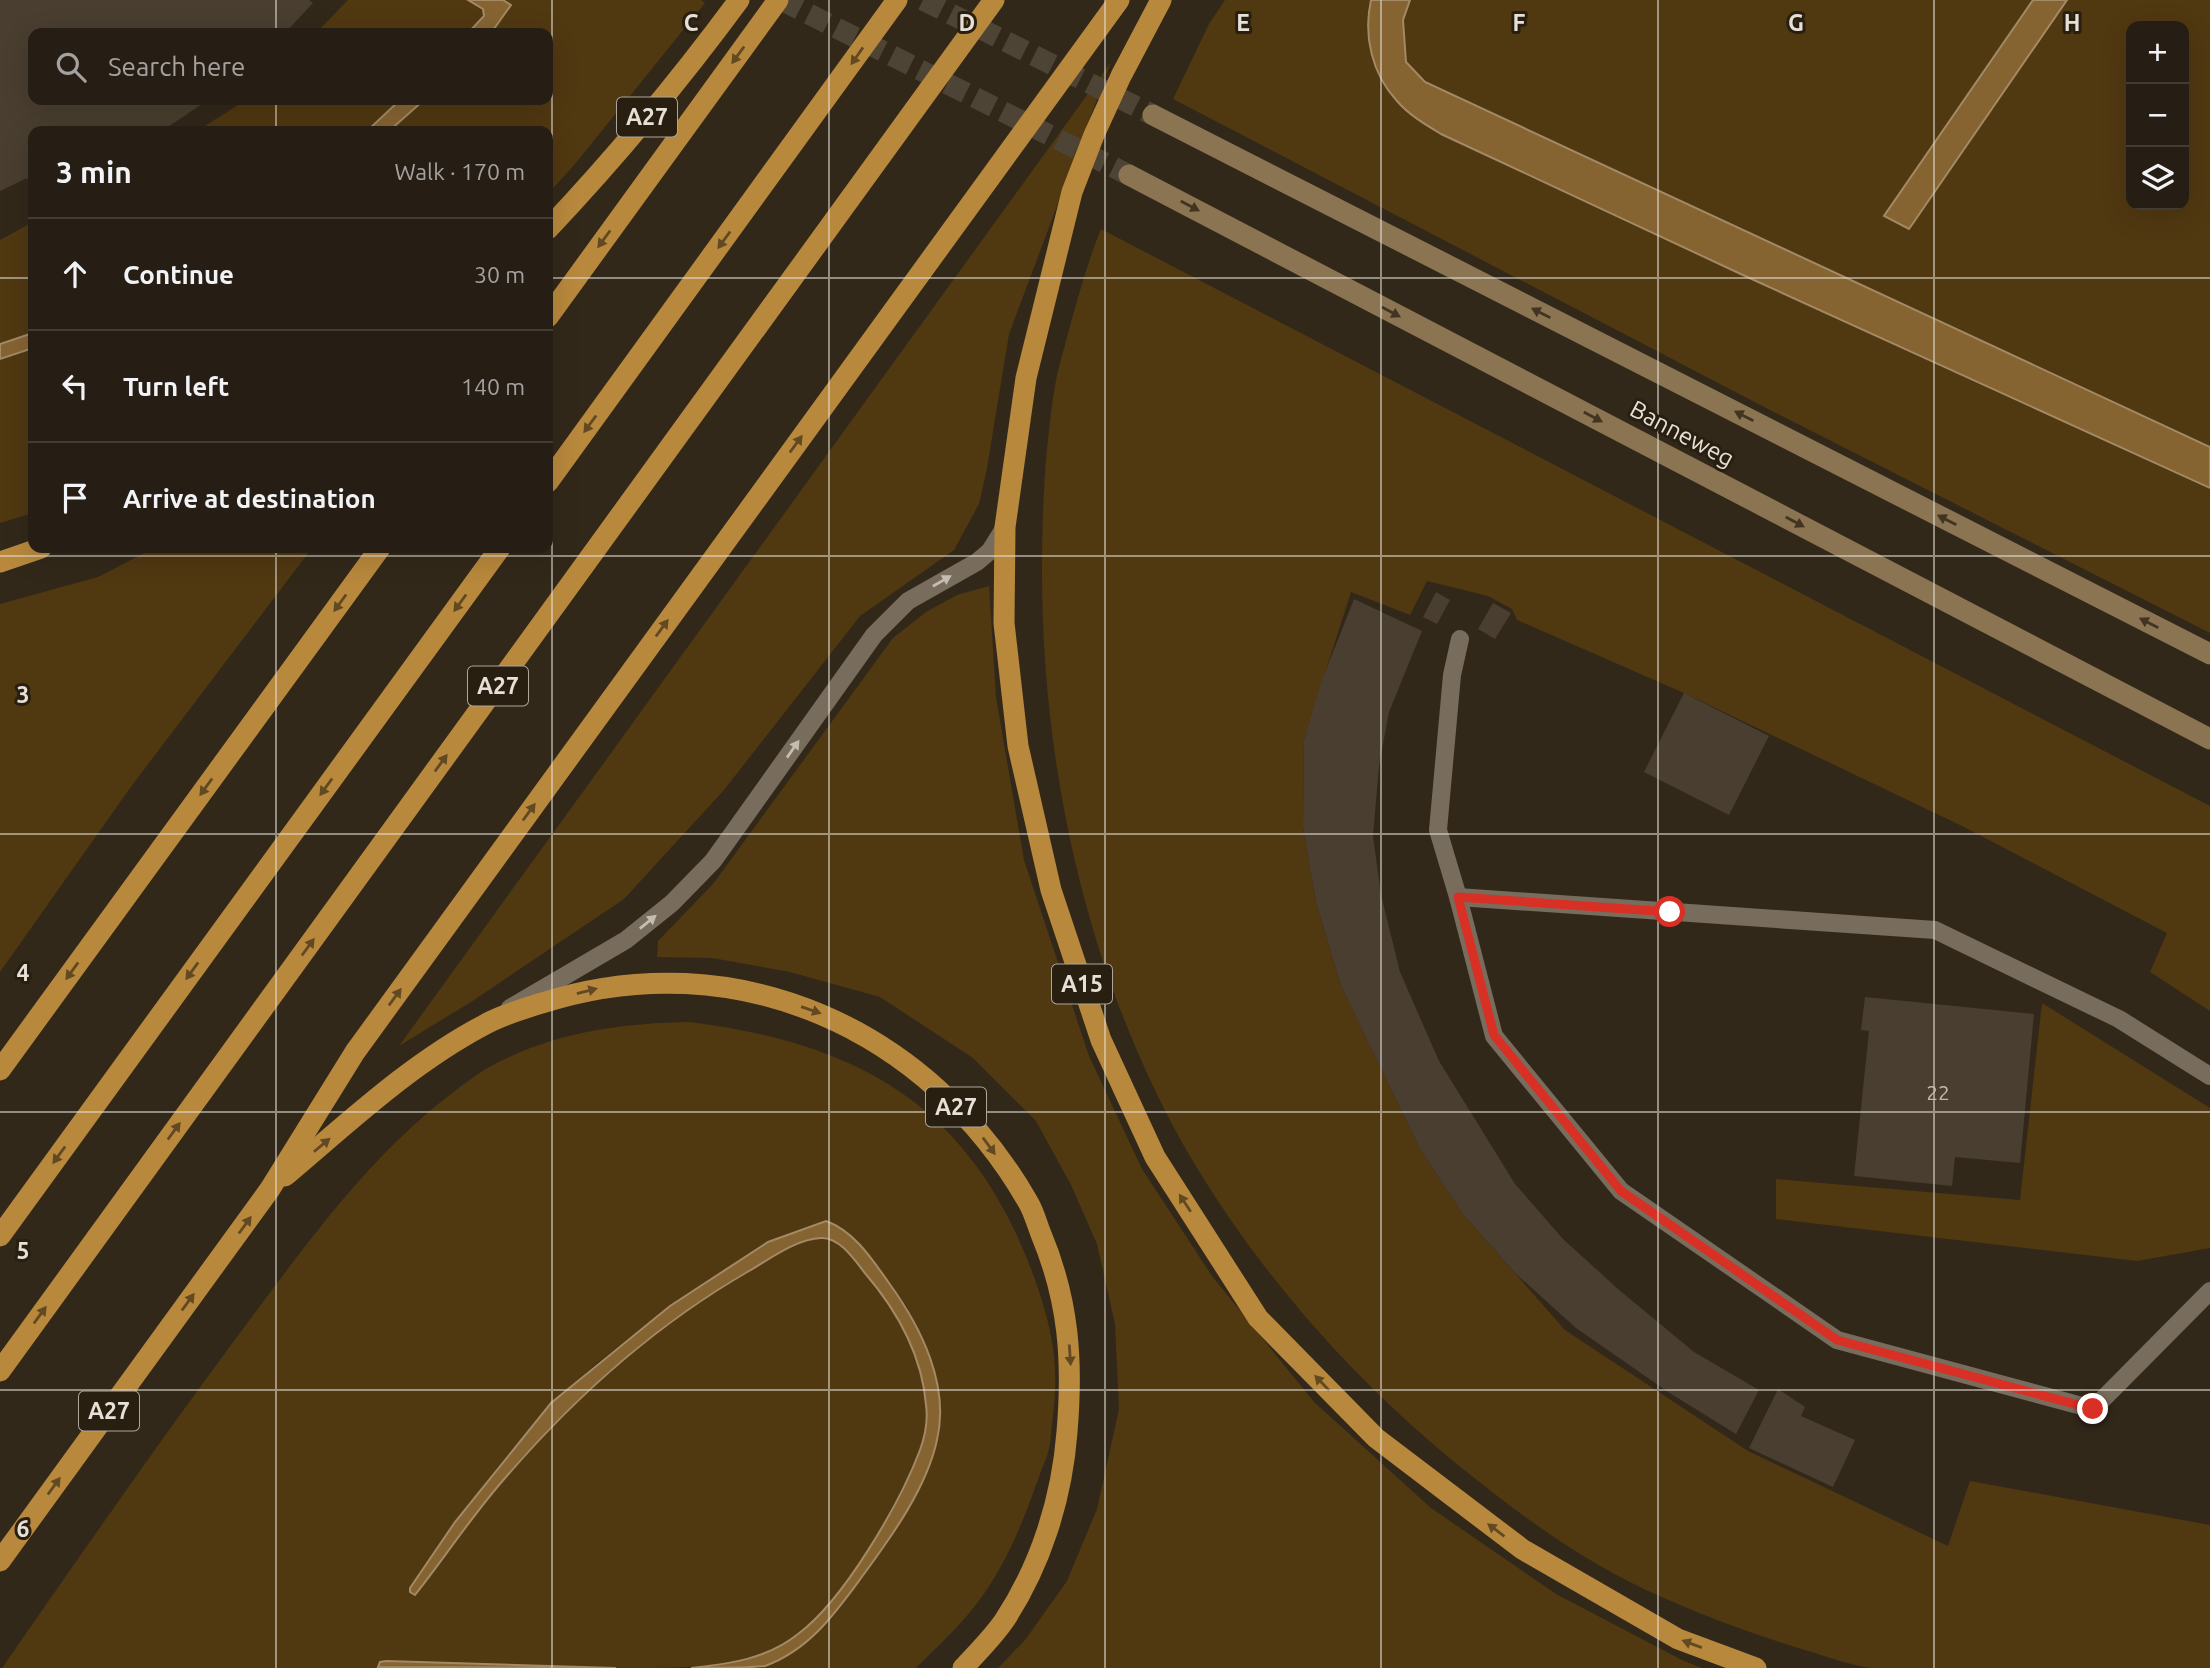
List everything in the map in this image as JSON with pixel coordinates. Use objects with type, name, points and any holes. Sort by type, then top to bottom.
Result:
[{"type":"highway","name":"A27","points":[[553,224],[603,170],[739,0]]},
{"type":"highway","name":"A27","points":[[553,310],[778,0]]},
{"type":"highway","points":[[553,475],[897,0]]},
{"type":"highway","name":"A27","points":[[0,1371],[994,0]]},
{"type":"highway","name":"A27","points":[[0,1561],[270,1189],[355,1052],[1119,0]]},
{"type":"highway","name":"A15","points":[[1161,0],[1121,76],[1072,192],[1026,378],[1005,527],[1004,623],[1018,746],[1055,903],[1101,1041],[1155,1157],[1258,1318],[1376,1438],[1522,1549],[1678,1639],[1756,1668]]},
{"type":"highway","points":[[0,562],[28,552]]},
{"type":"highway","points":[[0,1070],[376,553]]},
{"type":"highway","points":[[0,1236],[496,553]]},
{"type":"highway","name":"A27","points":[[270,1189],[395,1083],[486,1023],[544,1002],[602,988],[667,983],[724,986],[779,999],[828,1016],[872,1040],[911,1066],[980,1133],[1029,1204],[1047,1248],[1068,1331],[1071,1371],[1065,1462],[1052,1516],[1020,1593],[1002,1623],[963,1668]]},
{"type":"main road","name":"Banneweg","points":[[1153,115],[2210,654]]},
{"type":"main road","name":"Banneweg","points":[[1129,175],[2210,738]]},
{"type":"lane","name":"A27","points":[[486,1023],[626,940],[672,903],[713,861],[874,635],[908,601],[977,562],[990,551],[1005,527]]},
{"type":"lane","points":[[1460,639],[1452,675],[1438,830],[1494,1035],[1621,1191],[1837,1340],[2093,1409],[2210,1291]]},
{"type":"lane","points":[[1458,897],[1935,930],[2119,1019],[2210,1076]]},
{"type":"shaded area","points":[[348,0],[468,0],[484,9],[484,16],[473,28],[321,28]]},
{"type":"shaded area","points":[[468,0],[503,0],[511,5],[495,28],[473,28],[484,16],[483,9]]},
{"type":"shaded area","points":[[503,0],[701,0],[705,3],[553,188],[553,126],[395,126],[418,105],[553,105],[553,28],[495,28],[511,5]]},
{"type":"shaded area","points":[[1225,0],[1371,0],[1367,15],[1441,134],[2210,488],[2210,633],[1768,409],[1173,99],[1209,24]]},
{"type":"shaded area","points":[[1371,0],[1410,0],[1403,20],[1406,62],[1425,82],[2210,447],[2210,488],[1441,134],[1407,111],[1381,79],[1369,41]]},
{"type":"shaded area","points":[[1410,0],[2033,0],[1884,216],[1909,229],[2067,0],[2210,0],[2210,447],[1425,82],[1406,62],[1403,20]]},
{"type":"shaded area","points":[[2033,0],[2067,0],[1909,229],[1884,216]]},
{"type":"shaded area","points":[[1111,62],[1009,334],[979,504],[954,550],[860,616],[724,790],[624,899],[471,1002],[399,1046]]},
{"type":"shaded area","points":[[238,105],[395,105],[372,126],[205,126]]},
{"type":"shaded area","points":[[395,105],[418,105],[395,126],[372,126]]},
{"type":"shaded area","points":[[28,225],[28,335],[0,344],[0,240]]},
{"type":"shaded area","points":[[1101,229],[2210,806],[2210,1011],[2150,972],[2167,933],[1962,826],[1684,693],[1517,620],[1512,609],[1488,596],[1427,581],[1410,615],[1351,592],[1304,739],[1303,828],[1316,902],[1341,986],[1420,1149],[1462,1213],[1565,1330],[1748,1451],[1948,1546],[1970,1481],[2210,1525],[2210,1668],[1871,1668],[1847,1663],[1735,1627],[1637,1586],[1585,1557],[1535,1524],[1423,1436],[1348,1364],[1248,1245],[1191,1158],[1155,1091],[1125,1021],[1099,949],[1078,875],[1062,799],[1051,723],[1044,647],[1042,571],[1049,432],[1058,373],[1068,333]]},
{"type":"shaded area","points":[[28,335],[28,350],[0,359],[0,344]]},
{"type":"shaded area","points":[[28,350],[28,515],[0,523],[0,359]]},
{"type":"shaded area","points":[[144,553],[308,553],[130,788],[0,972],[0,604],[98,577]]},
{"type":"shaded area","points":[[989,586],[996,697],[1024,860],[1089,1056],[1142,1169],[1212,1276],[1314,1402],[1431,1508],[1556,1594],[1702,1668],[998,1668],[1025,1640],[1067,1581],[1097,1509],[1119,1409],[1115,1324],[1097,1244],[1071,1185],[1036,1121],[973,1058],[880,997],[790,972],[712,958],[657,957],[658,941],[713,884],[893,638],[926,612],[957,595]]},
{"type":"shaded area","points":[[2042,1003],[2210,1108],[2210,1248],[2137,1261],[1776,1219],[1776,1179],[2020,1200]]},
{"type":"shaded area","points":[[690,1022],[752,1032],[808,1048],[859,1068],[904,1095],[944,1128],[979,1169],[1009,1219],[1034,1277],[1046,1314],[1055,1366],[1048,1452],[1021,1524],[998,1572],[971,1611],[916,1668],[759,1668],[790,1654],[816,1635],[833,1617],[889,1541],[938,1440],[938,1391],[929,1354],[907,1307],[872,1258],[849,1234],[768,1242],[670,1306],[596,1364],[551,1403],[505,1458],[455,1522],[428,1578],[532,1446],[576,1403],[657,1332],[697,1302],[788,1248],[813,1238],[829,1238],[842,1246],[860,1266],[890,1306],[908,1338],[924,1389],[925,1428],[914,1466],[882,1527],[852,1575],[810,1624],[773,1650],[757,1657],[726,1663],[661,1668],[538,1667],[386,1661],[379,1668],[2,1668],[219,1361],[342,1201],[392,1146],[447,1097],[482,1071],[527,1049],[596,1030]]},
{"type":"shaded area","points":[[826,1221],[845,1232],[862,1247],[912,1318],[930,1357],[936,1378],[940,1419],[932,1458],[907,1510],[886,1544],[843,1602],[809,1639],[796,1650],[765,1666],[691,1668],[761,1655],[786,1642],[816,1619],[852,1575],[885,1523],[922,1445],[926,1428],[926,1405],[919,1368],[906,1334],[887,1301],[856,1261],[834,1241],[821,1238],[793,1246],[715,1292],[650,1338],[619,1364],[532,1447],[482,1506],[415,1595],[410,1592],[410,1588],[455,1522],[551,1403],[670,1306],[768,1242]]},
{"type":"shaded area","points":[[380,1662],[616,1668],[378,1667]]},
{"type":"building","points":[[0,0],[309,0],[313,3],[290,28],[28,28],[28,105],[201,105],[169,126],[28,126],[28,180],[27,178],[0,191]]},
{"type":"building","points":[[1436,592],[1450,600],[1437,624],[1423,617]]},
{"type":"building","points":[[1354,599],[1422,631],[1389,712],[1379,766],[1373,836],[1381,895],[1400,972],[1439,1061],[1515,1184],[1563,1239],[1694,1352],[1759,1390],[1736,1434],[1668,1392],[1576,1328],[1515,1273],[1462,1213],[1420,1149],[1341,986],[1316,902],[1303,828],[1304,739],[1322,680]]},
{"type":"building","points":[[1493,603],[1511,613],[1495,639],[1478,629]]},
{"type":"building","points":[[1684,693],[1769,736],[1729,815],[1644,772]]},
{"type":"building","points":[[1865,997],[2034,1014],[2020,1163],[1955,1157],[1952,1186],[1854,1176],[1869,1031],[1861,1030]]},
{"type":"building","points":[[1778,1389],[1805,1407],[1801,1416],[1855,1440],[1833,1487],[1749,1448]]},
{"type":"tunnel","points":[[781,0],[1129,175]]},
{"type":"tunnel","points":[[923,0],[1153,115]]},
{"type":"route","points":[[1670,912],[1458,897],[1494,1035],[1621,1191],[1837,1340],[2093,1409]]}]
